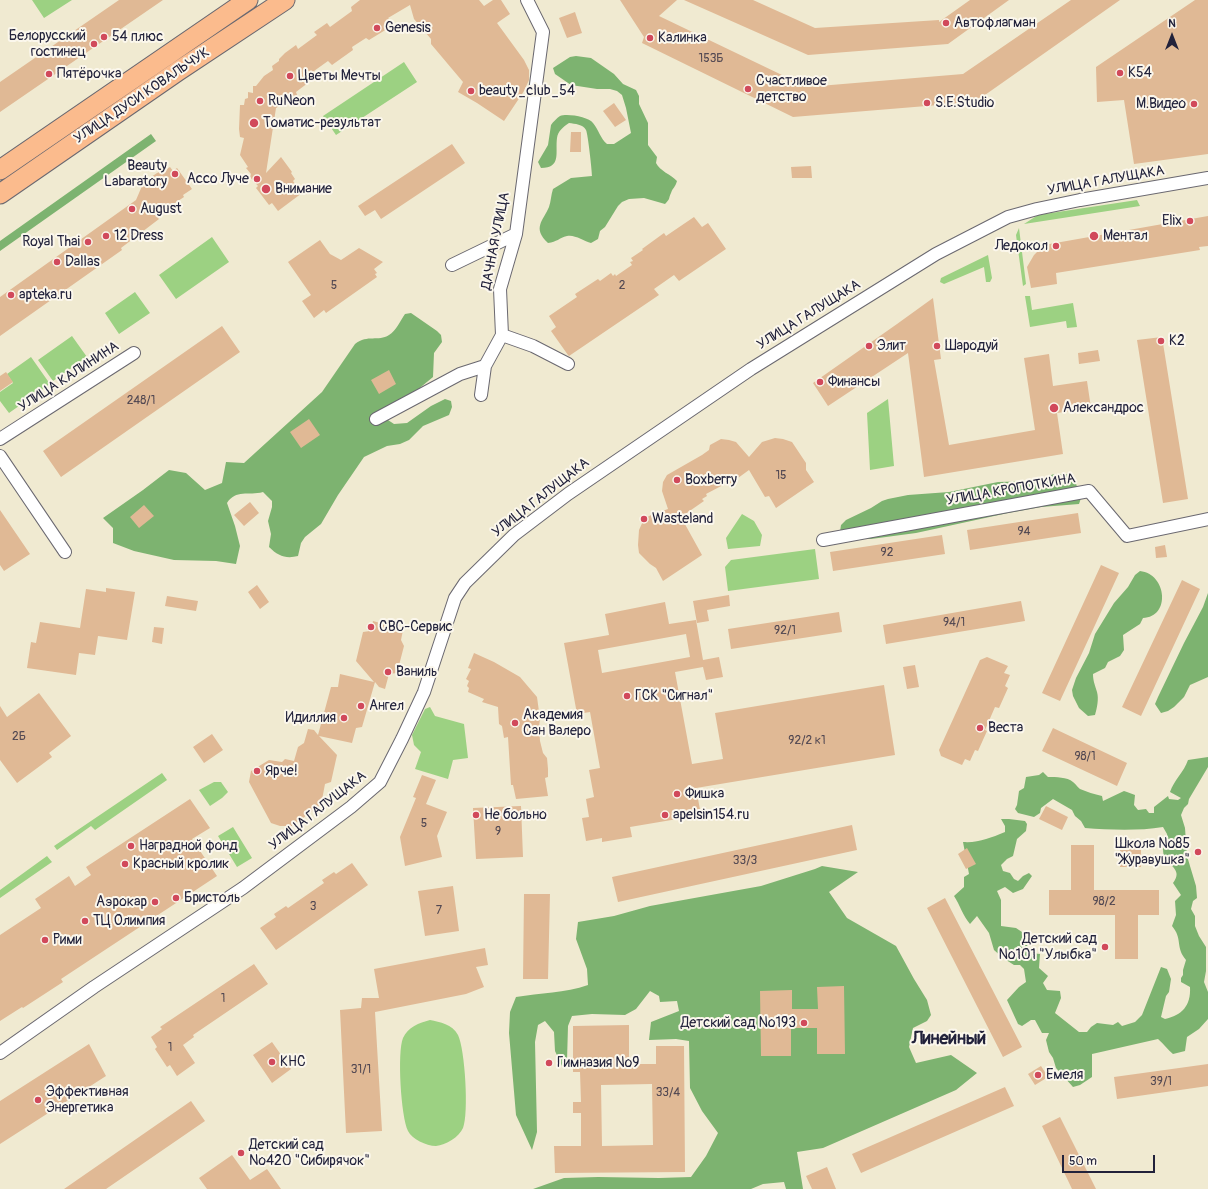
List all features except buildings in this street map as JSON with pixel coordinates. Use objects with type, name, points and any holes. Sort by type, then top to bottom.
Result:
[{"type":"main road","name":"УЛИЦА ДУСИ КОВАЛЬЧУК","points":[[0,170],[248,0]]},
{"type":"main road","name":"УЛИЦА ДУСИ КОВАЛЬЧУК","points":[[0,194],[178,71],[285,0]]},
{"type":"street","name":"ДАЧНАЯ УЛИЦА","points":[[502,335],[500,289],[516,234],[543,32],[527,0]]},
{"type":"street","name":"УЛИЦА ГАЛУЩАКА","points":[[0,1053],[94,987],[244,888],[351,808],[380,782],[424,692],[455,598],[465,583],[514,535],[568,494],[751,369],[936,254],[1008,217],[1037,209],[1208,178]]},
{"type":"street","points":[[452,265],[516,234]]},
{"type":"street","points":[[481,395],[485,366],[502,335],[533,346],[568,364]]},
{"type":"street","name":"УЛИЦА КАЛИНИНА","points":[[0,438],[134,353]]},
{"type":"street","points":[[376,419],[460,374],[485,366]]},
{"type":"street","points":[[0,456],[65,552]]},
{"type":"street","name":"УЛИЦА КРОПОТКИНА","points":[[823,540],[1089,491],[1127,536],[1208,519]]},
{"type":"green space","points":[[32,0],[72,0],[44,18]]},
{"type":"green space","points":[[576,56],[591,58],[614,74],[623,84],[636,90],[639,96],[639,104],[648,123],[648,145],[657,157],[656,163],[677,181],[669,199],[665,204],[644,198],[629,199],[622,202],[605,227],[600,231],[598,239],[591,243],[570,236],[548,243],[543,238],[540,225],[549,207],[553,189],[571,178],[592,176],[586,130],[581,125],[569,123],[558,133],[555,162],[548,167],[541,168],[538,162],[548,145],[551,125],[563,115],[578,116],[587,119],[597,128],[607,144],[614,144],[631,133],[622,95],[617,91],[571,85],[555,74],[553,68],[570,57]]},
{"type":"green space","points":[[404,62],[417,82],[336,135],[323,116]]},
{"type":"green space","points":[[151,134],[156,141],[0,251],[0,241]]},
{"type":"green space","points":[[1137,200],[1140,206],[1024,224],[1038,215]]},
{"type":"green space","points":[[1019,228],[1026,284],[1023,286],[1016,235]]},
{"type":"green space","points":[[212,237],[229,262],[176,299],[159,275]]},
{"type":"green space","points":[[988,255],[992,278],[990,282],[986,282],[984,267],[944,284],[940,282],[941,278]]},
{"type":"green space","points":[[135,292],[150,313],[119,334],[105,313]]},
{"type":"green space","points":[[1025,296],[1030,296],[1032,310],[1073,303],[1077,327],[1067,328],[1066,321],[1030,327]]},
{"type":"green space","points":[[411,313],[441,335],[442,342],[434,353],[433,377],[382,419],[388,420],[394,424],[407,423],[431,406],[445,399],[451,401],[452,407],[449,415],[423,426],[409,440],[400,444],[387,446],[364,457],[338,495],[321,524],[305,537],[301,543],[298,556],[282,556],[269,547],[271,534],[268,521],[272,501],[263,492],[238,494],[227,503],[240,546],[236,564],[216,561],[174,560],[134,551],[113,543],[113,528],[103,518],[169,470],[186,473],[205,490],[222,483],[226,462],[244,463],[322,392],[355,344],[364,339],[381,338],[389,335],[396,328],[405,314]]},
{"type":"green space","points":[[72,336],[87,357],[53,381],[38,360]]},
{"type":"green space","points":[[31,357],[50,384],[9,413],[0,401],[0,392],[13,383],[7,374]]},
{"type":"green space","points":[[888,399],[894,466],[870,470],[867,413]]},
{"type":"green space","points":[[1054,474],[1068,474],[1074,478],[1081,498],[1079,504],[1041,507],[916,533],[871,539],[852,538],[840,532],[841,525],[846,520],[888,499],[908,495],[949,492],[998,482],[1035,481]]},
{"type":"green space","points":[[742,514],[754,521],[762,535],[760,546],[728,549],[726,538]]},
{"type":"green space","points":[[815,549],[819,579],[728,591],[725,567],[731,560]]},
{"type":"green space","points":[[1140,571],[1149,574],[1156,579],[1162,595],[1161,603],[1158,611],[1152,616],[1143,618],[1140,624],[1123,635],[1124,650],[1120,656],[1108,662],[1105,668],[1093,674],[1098,695],[1098,704],[1095,715],[1088,716],[1079,708],[1073,696],[1072,690],[1076,678],[1089,653],[1095,634],[1114,603],[1128,587],[1135,575]]},
{"type":"green space","points":[[1208,593],[1208,677],[1190,685],[1184,697],[1174,707],[1161,713],[1155,704],[1203,607]]},
{"type":"green space","points":[[430,707],[435,716],[464,724],[468,758],[453,760],[448,779],[415,769],[421,752],[414,745],[412,735],[425,709]]},
{"type":"green space","points":[[1208,757],[1208,767],[1181,815],[1185,828],[1187,856],[1196,886],[1197,898],[1193,901],[1191,909],[1195,916],[1195,926],[1206,947],[1206,971],[1204,982],[1208,992],[1208,1019],[1199,1029],[1187,1037],[1185,1051],[1173,1054],[1158,1039],[1092,1054],[1092,1077],[1080,1085],[1073,1087],[1056,1068],[1053,1058],[1049,1052],[1046,1040],[1049,1033],[1042,1033],[1035,1020],[1031,1020],[1022,1026],[1018,1024],[1007,1000],[1026,982],[1024,969],[1020,965],[1014,965],[994,950],[989,933],[977,916],[970,924],[965,918],[954,896],[964,887],[964,877],[969,874],[963,842],[979,841],[1005,832],[1005,826],[1001,819],[1025,821],[1027,824],[1026,831],[1017,839],[1013,856],[1001,865],[1003,871],[1010,873],[1014,879],[1018,881],[1029,873],[1032,876],[1023,889],[1013,893],[1005,887],[997,891],[1001,900],[1001,926],[1016,928],[1025,934],[1028,948],[1032,952],[1040,954],[1039,968],[1048,976],[1043,983],[1047,990],[1060,991],[1061,998],[1055,1013],[1079,1032],[1087,1032],[1097,1023],[1113,1025],[1118,1022],[1122,1026],[1135,1022],[1142,1015],[1161,967],[1167,969],[1171,979],[1169,992],[1166,996],[1161,1017],[1165,1019],[1171,1017],[1184,1009],[1189,999],[1190,987],[1181,982],[1186,960],[1172,926],[1176,915],[1175,901],[1181,895],[1173,883],[1176,879],[1176,872],[1164,855],[1163,846],[1168,842],[1167,834],[1163,827],[1124,830],[1085,828],[1072,810],[1053,799],[1041,808],[1040,813],[1034,817],[1018,813],[1015,809],[1019,791],[1024,788],[1026,777],[1039,775],[1043,772],[1048,777],[1071,780],[1080,789],[1102,796],[1103,801],[1124,791],[1127,792],[1135,795],[1134,805],[1138,810],[1146,809],[1149,813],[1154,813],[1154,807],[1168,796],[1169,799],[1178,800],[1181,798],[1170,792],[1188,760]]},
{"type":"green space","points":[[162,773],[167,780],[95,830],[91,826],[57,850],[54,846]]},
{"type":"green space","points":[[214,782],[221,782],[228,792],[210,806],[199,790]]},
{"type":"green space","points":[[233,827],[252,858],[237,867],[218,836]]},
{"type":"green space","points":[[47,856],[52,862],[0,898],[0,890]]},
{"type":"green space","points":[[822,866],[858,872],[829,892],[847,918],[896,946],[927,1000],[931,1015],[927,1021],[913,1028],[909,1047],[916,1063],[951,1055],[977,1073],[956,1090],[823,1148],[797,1152],[803,1189],[786,1189],[784,1182],[763,1184],[751,1189],[533,1189],[564,1178],[691,1177],[706,1156],[718,1133],[702,1111],[690,1088],[689,1041],[676,1039],[649,1040],[651,1022],[679,1011],[677,1001],[660,1002],[659,996],[650,991],[636,1009],[625,1015],[592,1014],[572,1016],[568,1026],[567,1061],[562,1066],[555,1051],[554,1032],[545,1021],[538,1025],[535,1042],[537,1132],[532,1150],[516,1115],[509,1033],[510,1012],[516,997],[579,988],[588,985],[587,969],[576,939],[578,922],[614,916],[650,906],[761,886]]},
{"type":"green space","points":[[430,1020],[449,1026],[458,1035],[463,1053],[466,1096],[465,1121],[463,1128],[452,1140],[436,1146],[420,1142],[408,1131],[403,1113],[400,1070],[401,1045],[405,1034],[418,1024]]},
{"type":"place","name":"Автофлагман","points":[[946,23]]},
{"type":"place","name":"Genesis","points":[[377,28]]},
{"type":"place","name":"54 плюс","points":[[104,37]]},
{"type":"place","name":"Калинка","points":[[650,38]]},
{"type":"place","name":"Белорусский гостинец","points":[[94,44]]},
{"type":"place","name":"К54","points":[[1120,73]]},
{"type":"place","name":"Пятёрочка","points":[[49,74]]},
{"type":"place","name":"Цветы Мечты","points":[[290,76]]},
{"type":"place","name":"Счастливое детство","points":[[748,89]]},
{"type":"place","name":"beauty_club_54","points":[[471,91]]},
{"type":"place","name":"RuNeon","points":[[260,101]]},
{"type":"place","name":"S.E.Studio","points":[[927,103]]},
{"type":"place","name":"М.Видео","points":[[1194,104]]},
{"type":"place","name":"Томатис-результат","points":[[254,123]]},
{"type":"place","name":"Beauty Labaratory","points":[[175,174]]},
{"type":"place","name":"Ассо Луче","points":[[257,179]]},
{"type":"place","name":"Внимание","points":[[266,189]]},
{"type":"place","name":"August","points":[[132,209]]},
{"type":"place","name":"Elix","points":[[1190,221]]},
{"type":"place","name":"12 Dress","points":[[106,236]]},
{"type":"place","name":"Ментал","points":[[1094,236]]},
{"type":"place","name":"Royal Thai","points":[[88,242]]},
{"type":"place","name":"Ледокол","points":[[1056,246]]},
{"type":"place","name":"Dallas","points":[[57,262]]},
{"type":"place","name":"apteka.ru","points":[[11,295]]},
{"type":"place","name":"К2","points":[[1161,341]]},
{"type":"place","name":"Элит","points":[[869,346]]},
{"type":"place","name":"Шародуй","points":[[937,346]]},
{"type":"place","name":"Финансы","points":[[820,382]]},
{"type":"place","name":"Александрос","points":[[1054,408]]},
{"type":"place","name":"Boxberry","points":[[677,480]]},
{"type":"place","name":"Wasteland","points":[[644,519]]},
{"type":"place","name":"СВС-Сервис","points":[[371,627]]},
{"type":"place","name":"Ваниль","points":[[388,672]]},
{"type":"place","name":"ГСК \"Сигнал\"","points":[[627,696]]},
{"type":"place","name":"Ангел","points":[[361,706]]},
{"type":"place","name":"Идиллия","points":[[344,718]]},
{"type":"place","name":"Академия Сан Валеро","points":[[515,723]]},
{"type":"place","name":"Веста","points":[[980,728]]},
{"type":"place","name":"Ярче!","points":[[257,771]]},
{"type":"place","name":"Фишка","points":[[677,794]]},
{"type":"place","name":"Не больно","points":[[476,815]]},
{"type":"place","name":"apelsin154.ru","points":[[665,815]]},
{"type":"place","name":"Наградной фонд","points":[[131,846]]},
{"type":"place","name":"Школа №85 \"Журавушка\"","points":[[1198,852]]},
{"type":"place","name":"Красный кролик","points":[[125,864]]},
{"type":"place","name":"Бристоль","points":[[176,898]]},
{"type":"place","name":"Аэрокар","points":[[155,902]]},
{"type":"place","name":"ТЦ Олимпия","points":[[85,921]]},
{"type":"place","name":"Рими","points":[[45,940]]},
{"type":"place","name":"Детский сад №101 \"Улыбка\"","points":[[1105,947]]},
{"type":"place","name":"Детский сад №193","points":[[804,1023]]},
{"type":"place","name":"КНС","points":[[272,1062]]},
{"type":"place","name":"Гимназия №9","points":[[549,1063]]},
{"type":"place","name":"Емеля","points":[[1038,1075]]},
{"type":"place","name":"Эффективная Энергетика","points":[[38,1100]]},
{"type":"place","name":"Детский сад №420 \"Сибирячок\"","points":[[241,1153]]},
{"type":"district","name":"Линейный","points":[[949,1039]]}]
